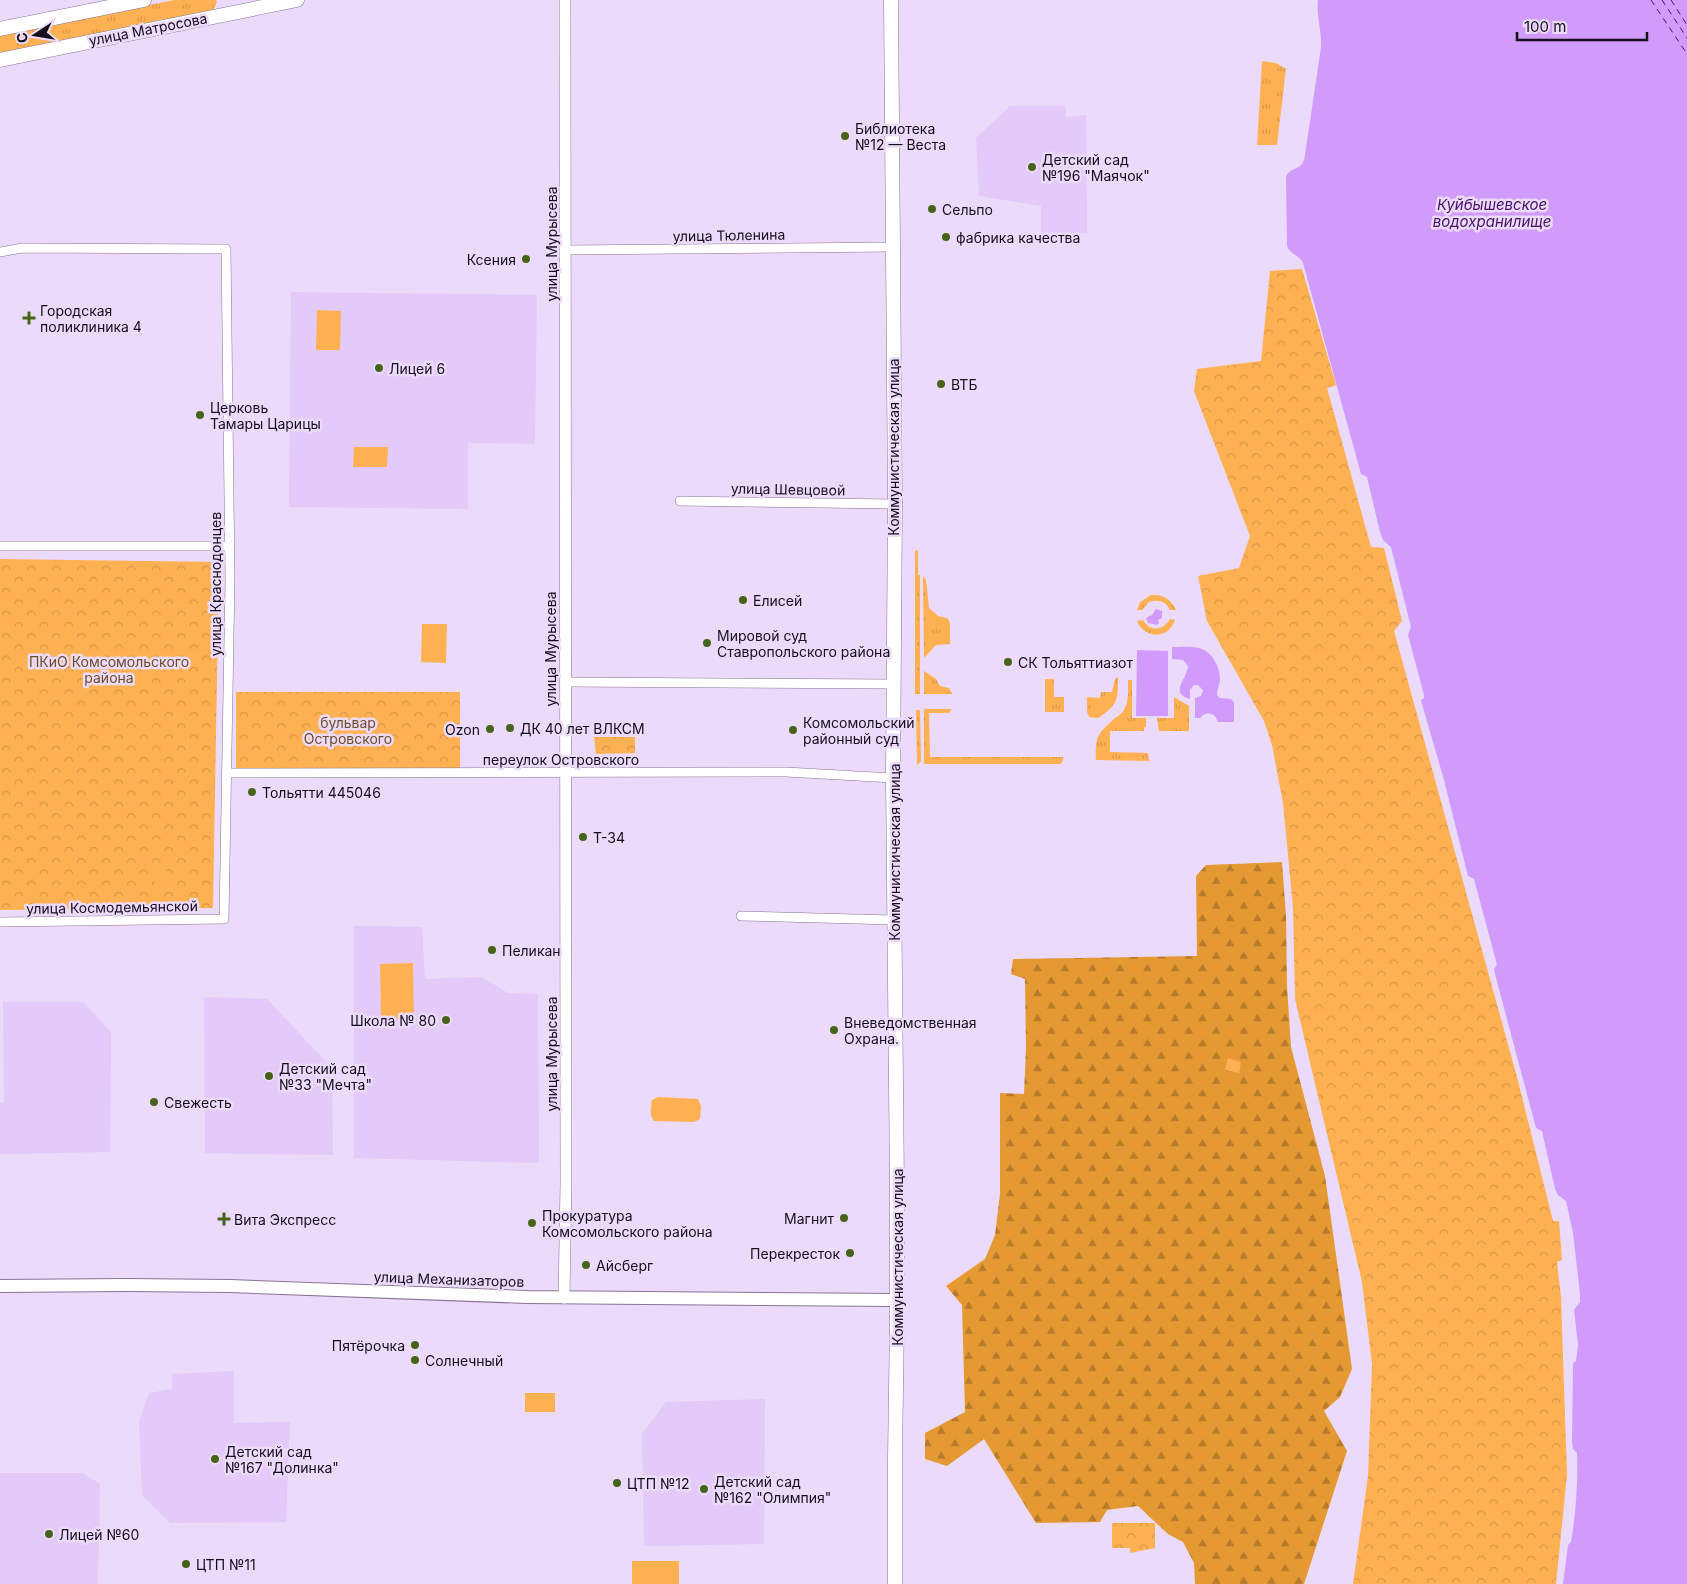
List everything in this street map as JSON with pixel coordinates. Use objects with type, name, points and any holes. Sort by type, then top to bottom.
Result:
[{"type":"main road","name":"улица Матросова","points":[[0,29],[144,0]]},
{"type":"main road","name":"улица Матросова","points":[[0,60],[226,7],[297,0]]},
{"type":"main road","name":"Коммунистическая улица","points":[[892,0],[895,504],[893,778],[897,1300],[895,1584]]},
{"type":"main road","name":"улица Механизаторов","points":[[0,1286],[126,1285],[244,1287],[564,1298],[897,1300]]},
{"type":"street","name":"улица Мурысева","points":[[564,1298],[566,1184],[565,0]]},
{"type":"street","name":"улица Тюленина","points":[[566,250],[892,247]]},
{"type":"street","name":"улица Краснодонцев","points":[[0,252],[22,248],[226,250],[230,546],[228,774],[224,919]]},
{"type":"street","name":"улица Шевцовой","points":[[680,501],[895,504]]},
{"type":"street","points":[[0,546],[230,546]]},
{"type":"street","points":[[565,682],[893,684]]},
{"type":"street","name":"переулок Островского","points":[[228,774],[786,772],[893,778]]},
{"type":"street","points":[[741,916],[894,920]]},
{"type":"street","name":"улица Космодемьянской","points":[[0,922],[224,919]]},
{"type":"shaded area","name":"Детский сад №196 \"Маячок\"","points":[[1010,106],[1065,106],[1066,117],[1086,115],[1087,233],[1041,233],[1041,206],[979,196],[976,138]]},
{"type":"shaded area","name":"Лицей 6","points":[[291,292],[537,295],[535,444],[468,443],[468,509],[289,507]]},
{"type":"shaded area","name":"Школа № 80","points":[[354,926],[422,927],[425,979],[482,977],[508,993],[538,994],[539,1163],[354,1158]]},
{"type":"shaded area","name":"Детский сад №33 \"Мечта\"","points":[[204,997],[267,999],[332,1068],[333,1155],[205,1153]]},
{"type":"shaded area","points":[[3,1002],[83,1002],[111,1032],[110,1152],[0,1154],[0,1103],[4,1103]]},
{"type":"shaded area","name":"Детский сад №167 \"Долинка\"","points":[[234,1371],[234,1423],[290,1422],[286,1522],[170,1523],[142,1495],[139,1421],[149,1393],[172,1389],[172,1374]]},
{"type":"shaded area","name":"Детский сад №162 \"Олимпия\"","points":[[765,1399],[764,1544],[644,1546],[642,1434],[666,1402]]},
{"type":"shaded area","name":"Лицей №60","points":[[0,1473],[83,1473],[100,1484],[98,1584],[0,1584]]},
{"type":"green space","points":[[174,0],[216,0],[217,2],[213,11],[0,54],[0,35]]},
{"type":"green space","points":[[1262,61],[1276,63],[1286,69],[1277,145],[1257,145]]},
{"type":"green space","points":[[1302,269],[1336,385],[1327,388],[1371,547],[1384,548],[1402,621],[1394,631],[1517,1077],[1553,1221],[1559,1221],[1562,1260],[1557,1262],[1561,1297],[1567,1475],[1556,1584],[1353,1584],[1368,1476],[1372,1364],[1362,1282],[1295,999],[1293,908],[1283,803],[1272,745],[1264,721],[1207,621],[1198,576],[1239,568],[1250,536],[1194,391],[1197,369],[1261,361],[1270,271]]},
{"type":"green space","points":[[317,310],[341,311],[340,350],[316,350]]},
{"type":"green space","points":[[354,447],[388,447],[387,467],[353,467]]},
{"type":"green space","points":[[915,550],[918,551],[918,575],[920,575],[920,694],[915,694]]},
{"type":"green space","name":"ПКиО Комсомольского района","points":[[0,559],[219,562],[213,908],[0,910]]},
{"type":"green space","points":[[923,576],[926,580],[929,608],[938,616],[947,618],[950,623],[950,644],[936,645],[924,658]]},
{"type":"green space","points":[[1151,595],[1159,595],[1166,598],[1176,610],[1170,610],[1164,603],[1156,601],[1149,602],[1142,610],[1137,610],[1140,602]]},
{"type":"green space","points":[[1170,619],[1175,620],[1172,627],[1162,634],[1156,635],[1145,631],[1137,621],[1143,620],[1149,627],[1160,628]]},
{"type":"green space","points":[[422,624],[447,624],[446,663],[421,662]]},
{"type":"green space","points":[[924,671],[936,679],[940,686],[949,688],[952,694],[924,694]]},
{"type":"green space","points":[[1118,677],[1117,697],[1113,705],[1098,718],[1089,717],[1087,697],[1100,698],[1101,692],[1112,692],[1115,679]]},
{"type":"green space","points":[[1045,679],[1054,679],[1054,697],[1064,697],[1064,712],[1045,712]]},
{"type":"green space","points":[[1128,680],[1132,680],[1132,718],[1146,718],[1146,727],[1144,727],[1144,731],[1110,731],[1110,752],[1148,753],[1149,761],[1096,760],[1098,736],[1122,713],[1126,705]]},
{"type":"green space","name":"бульвар Островского","points":[[236,692],[460,692],[460,768],[236,768]]},
{"type":"green space","points":[[1174,697],[1189,706],[1189,731],[1159,731],[1157,718],[1174,718]]},
{"type":"green space","points":[[924,709],[952,709],[949,713],[929,713],[930,757],[1064,757],[1061,764],[924,764]]},
{"type":"green space","points":[[916,710],[920,710],[921,761],[917,765]]},
{"type":"green space","points":[[594,737],[635,737],[635,753],[596,754]]},
{"type":"green space","points":[[1282,862],[1291,1047],[1325,1176],[1352,1369],[1340,1397],[1324,1411],[1347,1451],[1304,1584],[1195,1584],[1194,1563],[1183,1542],[1168,1534],[1138,1506],[1107,1510],[1100,1522],[1036,1523],[984,1439],[947,1466],[925,1459],[925,1433],[965,1412],[962,1305],[946,1286],[985,1259],[995,1235],[1000,1194],[1000,1093],[1024,1094],[1026,1049],[1025,979],[1011,974],[1013,959],[1197,956],[1196,876],[1206,865]]},
{"type":"green space","points":[[154,871],[170,871],[171,892],[155,892]]},
{"type":"green space","points":[[413,963],[414,1019],[381,1020],[380,964]]},
{"type":"green space","points":[[1228,1058],[1241,1062],[1239,1073],[1225,1070]]},
{"type":"green space","points":[[658,1097],[698,1099],[701,1106],[700,1119],[694,1122],[654,1121],[651,1114],[652,1100]]},
{"type":"green space","points":[[525,1393],[555,1393],[555,1412],[525,1412]]},
{"type":"green space","points":[[1112,1523],[1155,1523],[1155,1548],[1130,1553],[1130,1548],[1112,1548]]},
{"type":"green space","points":[[632,1561],[679,1561],[679,1584],[632,1584]]},
{"type":"water","name":"Куйбышевское водохранилище","points":[[1318,0],[1687,0],[1687,1584],[1563,1584],[1568,1545],[1571,1542],[1574,1520],[1577,1475],[1577,1453],[1573,1449],[1572,1441],[1573,1363],[1576,1361],[1578,1345],[1574,1310],[1580,1302],[1580,1294],[1573,1233],[1566,1201],[1558,1195],[1555,1189],[1542,1131],[1536,1128],[1495,974],[1494,969],[1497,965],[1474,879],[1468,876],[1444,780],[1422,704],[1421,700],[1424,698],[1424,695],[1408,635],[1411,627],[1391,547],[1383,540],[1367,477],[1361,474],[1303,263],[1287,246],[1286,177],[1289,172],[1302,164],[1305,156],[1321,47]]},
{"type":"water","points":[[1156,609],[1162,611],[1162,618],[1158,620],[1159,623],[1157,625],[1148,623],[1146,618],[1152,615]]},
{"type":"water","points":[[1172,647],[1199,648],[1208,652],[1217,665],[1220,674],[1217,695],[1220,698],[1231,699],[1234,702],[1234,722],[1218,722],[1215,716],[1209,714],[1195,718],[1195,698],[1201,696],[1203,690],[1198,685],[1194,685],[1190,690],[1190,699],[1180,693],[1188,666],[1183,660],[1172,659]]},
{"type":"water","points":[[1137,650],[1168,651],[1168,716],[1136,716]]},
{"type":"ferry route","points":[[1651,0],[1687,54]]},
{"type":"ferry route","points":[[1662,0],[1687,38]]},
{"type":"ferry route","points":[[1671,0],[1687,25]]},
{"type":"place","name":"Библиотека №12 — Веста","points":[[845,136]]},
{"type":"place","name":"Детский сад №196 \"Маячок\"","points":[[1032,167]]},
{"type":"place","name":"Сельпо","points":[[932,209]]},
{"type":"place","name":"фабрика качества","points":[[946,237]]},
{"type":"place","name":"Ксения","points":[[526,259]]},
{"type":"place","name":"Городская поликлиника 4","points":[[29,318]]},
{"type":"place","name":"Лицей 6","points":[[379,368]]},
{"type":"place","name":"ВТБ","points":[[941,384]]},
{"type":"place","name":"Церковь Тамары Царицы","points":[[200,415]]},
{"type":"place","name":"Елисей","points":[[743,600]]},
{"type":"place","name":"Мировой суд Ставропольского района","points":[[707,643]]},
{"type":"place","name":"СК Тольяттиазот","points":[[1008,662]]},
{"type":"place","name":"ДК 40 лет ВЛКСМ","points":[[510,728]]},
{"type":"place","name":"Ozon","points":[[490,729]]},
{"type":"place","name":"Комсомольский районный суд","points":[[793,730]]},
{"type":"place","name":"Тольятти 445046","points":[[252,792]]},
{"type":"place","name":"Т-34","points":[[583,837]]},
{"type":"place","name":"Пеликан","points":[[492,950]]},
{"type":"place","name":"Школа № 80","points":[[446,1020]]},
{"type":"place","name":"Вневедомственная Охрана.","points":[[834,1030]]},
{"type":"place","name":"Детский сад №33 \"Мечта\"","points":[[269,1076]]},
{"type":"place","name":"Свежесть","points":[[154,1102]]},
{"type":"place","name":"Магнит","points":[[844,1218]]},
{"type":"place","name":"Вита Экспресс","points":[[224,1219]]},
{"type":"place","name":"Прокуратура Комсомольского района","points":[[532,1223]]},
{"type":"place","name":"Перекресток","points":[[850,1253]]},
{"type":"place","name":"Айсберг","points":[[586,1265]]},
{"type":"place","name":"Пятёрочка","points":[[415,1345]]},
{"type":"place","name":"Солнечный","points":[[415,1360]]},
{"type":"place","name":"Детский сад №167 \"Долинка\"","points":[[215,1459]]},
{"type":"place","name":"ЦТП №12","points":[[617,1483]]},
{"type":"place","name":"Детский сад №162 \"Олимпия\"","points":[[704,1489]]},
{"type":"place","name":"Лицей №60","points":[[49,1534]]},
{"type":"place","name":"ЦТП №11","points":[[186,1564]]}]
